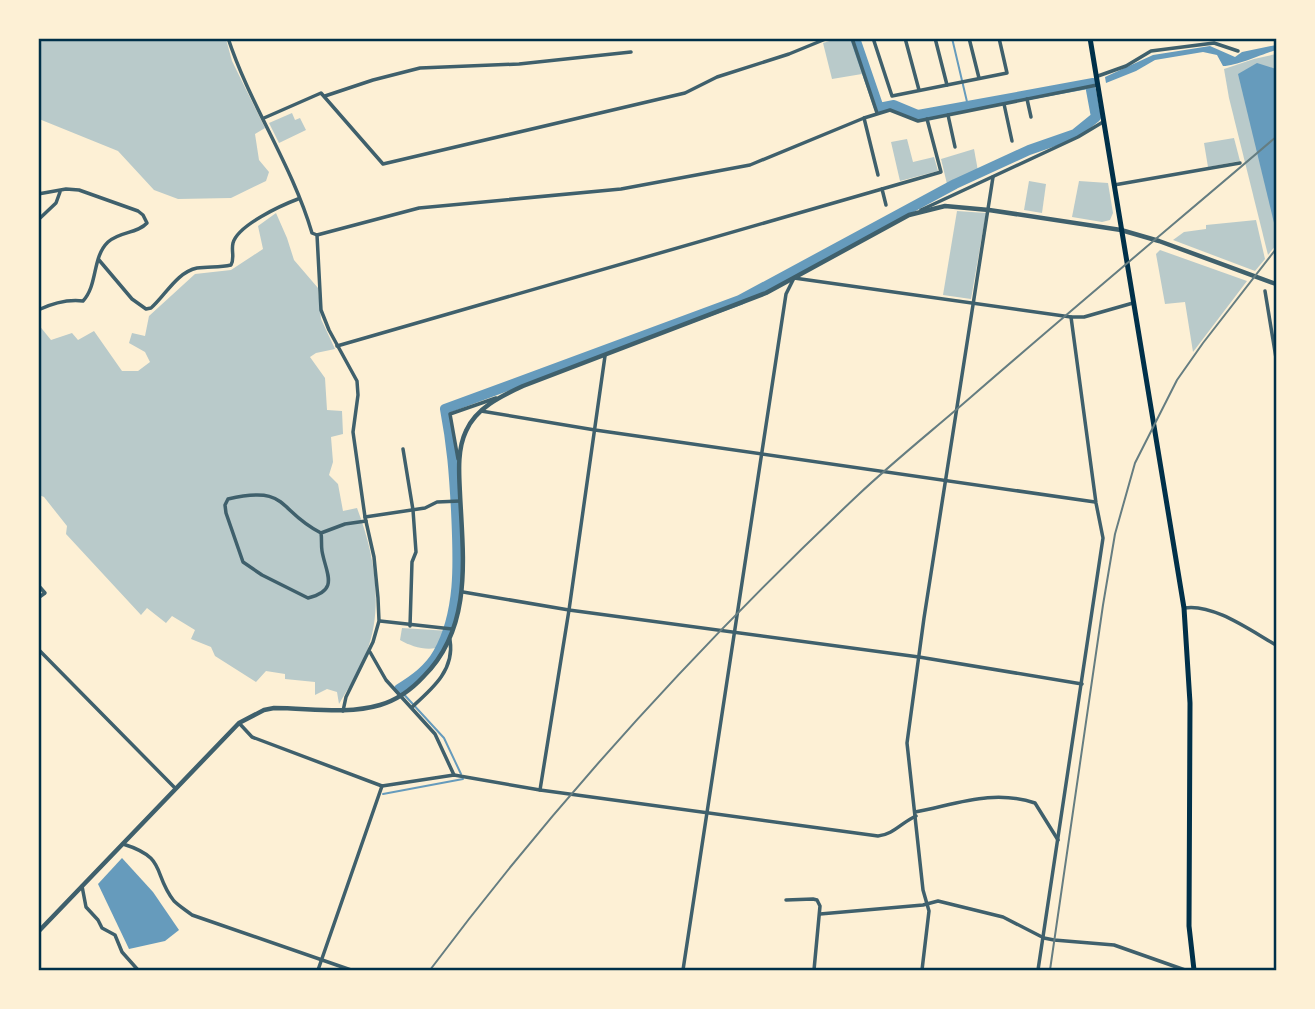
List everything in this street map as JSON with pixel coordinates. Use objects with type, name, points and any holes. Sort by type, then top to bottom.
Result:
[{"type":"main road","points":[[1090,38],[1184,608],[1190,703],[1189,926],[1194,971]]},
{"type":"street","points":[[228,38],[235,60],[264,118],[312,233],[317,235],[419,208],[621,189],[738,168],[890,110],[918,121],[1097,85]]},
{"type":"street","points":[[264,118],[321,93],[383,164],[685,93],[718,76],[789,54],[828,38]]},
{"type":"street","points":[[852,38],[877,113]]},
{"type":"street","points":[[873,38],[892,96],[1007,73],[999,38]]},
{"type":"street","points":[[905,38],[919,90]]},
{"type":"street","points":[[935,38],[947,85]]},
{"type":"street","points":[[969,38],[979,79]]},
{"type":"street","points":[[1097,76],[1126,66],[1151,51],[1214,43],[1238,51]]},
{"type":"street","points":[[325,96],[420,68],[519,64],[631,52]]},
{"type":"street","points":[[1027,99],[1031,117]]},
{"type":"street","points":[[1004,104],[1012,141]]},
{"type":"street","points":[[948,115],[955,147]]},
{"type":"street","points":[[864,118],[878,175]]},
{"type":"street","points":[[337,346],[941,172],[927,119]]},
{"type":"street","points":[[38,932],[239,723],[264,710],[274,708],[343,711],[383,704],[400,696],[429,671],[450,640],[463,592],[459,461],[450,414],[499,398],[523,386],[766,293],[909,215],[1078,137],[1103,121]]},
{"type":"street","points":[[1114,185],[1240,163]]},
{"type":"street","points":[[922,971],[929,911],[923,890],[907,743],[993,177]]},
{"type":"street","points":[[38,194],[66,189],[79,190],[143,215],[147,223],[141,229],[118,235],[108,242],[99,260],[91,292],[83,301],[50,304],[38,310]]},
{"type":"street","points":[[882,189],[886,205]]},
{"type":"street","points":[[38,220],[56,203],[60,192]]},
{"type":"street","points":[[99,260],[132,299],[146,309],[151,309],[185,273],[196,268],[231,265],[234,257],[233,244],[239,233],[281,205],[298,199]]},
{"type":"street","points":[[909,215],[945,206],[1121,230],[1276,284]]},
{"type":"street","points":[[317,235],[321,310],[357,381],[353,432],[365,519],[374,557],[379,621],[370,652],[345,697],[343,711]]},
{"type":"street","points":[[794,278],[1071,317],[1084,317],[1133,303]]},
{"type":"street","points":[[683,971],[786,294],[794,278]]},
{"type":"street","points":[[1265,291],[1276,358]]},
{"type":"street","points":[[1038,971],[1103,538],[1071,317]]},
{"type":"street","points":[[540,790],[605,356]]},
{"type":"street","points":[[459,461],[466,431],[481,411],[499,398]]},
{"type":"street","points":[[481,411],[1096,503]]},
{"type":"street","points":[[403,449],[413,510],[416,552],[412,562],[410,626]]},
{"type":"street","points":[[259,493],[275,497],[298,518],[321,533],[329,585],[321,594],[308,598],[262,575],[243,562],[225,505],[228,499],[245,495],[259,493]]},
{"type":"street","points":[[321,533],[365,519],[425,508],[437,502],[460,501]]},
{"type":"street","points":[[38,584],[45,593],[38,598]]},
{"type":"street","points":[[463,592],[569,610],[919,657],[1082,684]]},
{"type":"street","points":[[1184,608],[1196,606],[1212,610],[1276,645]]},
{"type":"street","points":[[379,621],[454,629]]},
{"type":"street","points":[[412,707],[432,689],[450,662],[450,640]]},
{"type":"street","points":[[39,651],[175,788]]},
{"type":"street","points":[[370,652],[386,680],[435,734],[454,775]]},
{"type":"street","points":[[239,723],[252,737],[382,786],[454,775],[540,790],[878,836],[890,833],[916,814],[986,796],[1024,799],[1035,803],[1059,842]]},
{"type":"street","points":[[318,971],[382,786]]},
{"type":"street","points":[[123,844],[139,849],[156,863],[174,900],[192,915],[351,971]]},
{"type":"street","points":[[82,886],[86,907],[102,928],[115,935],[122,952],[138,971]]},
{"type":"street","points":[[786,900],[817,900],[820,914],[814,971]]},
{"type":"street","points":[[820,914],[938,901],[1003,917],[1044,938],[1114,945],[1185,971]]},
{"type":"shaded area","points":[[38,39],[226,39],[232,61],[265,128],[255,134],[259,160],[269,172],[266,181],[231,198],[178,199],[154,190],[118,151],[39,119]]},
{"type":"shaded area","points":[[836,39],[851,39],[862,74],[832,79],[823,43]]},
{"type":"shaded area","points":[[1276,54],[1276,245],[1268,255],[1224,69]]},
{"type":"shaded area","points":[[292,113],[295,120],[300,118],[306,130],[279,143],[269,123]]},
{"type":"shaded area","points":[[1234,138],[1240,161],[1208,167],[1204,143]]},
{"type":"shaded area","points":[[907,139],[913,162],[934,157],[938,171],[900,181],[891,142]]},
{"type":"shaded area","points":[[974,149],[978,171],[947,184],[941,159]]},
{"type":"shaded area","points":[[1029,181],[1046,184],[1042,213],[1024,210]]},
{"type":"shaded area","points":[[1079,181],[1108,183],[1113,213],[1110,220],[1102,222],[1072,217]]},
{"type":"shaded area","points":[[957,211],[986,213],[971,299],[943,295]]},
{"type":"shaded area","points":[[276,213],[294,260],[318,288],[321,319],[335,349],[310,357],[325,378],[327,410],[342,411],[343,434],[331,437],[333,462],[329,475],[338,484],[343,511],[357,508],[375,579],[372,634],[361,664],[339,704],[337,692],[327,689],[315,695],[315,682],[285,679],[285,674],[266,671],[256,682],[215,656],[211,647],[191,639],[195,630],[172,616],[166,623],[147,608],[141,615],[66,534],[67,526],[44,497],[39,495],[38,324],[51,340],[72,333],[78,340],[94,331],[122,371],[138,371],[150,362],[145,352],[129,343],[132,333],[145,336],[149,316],[195,274],[231,270],[263,249],[258,226]]},
{"type":"shaded area","points":[[1256,220],[1265,259],[1255,271],[1173,240],[1184,232],[1206,229],[1206,225]]},
{"type":"shaded area","points":[[1160,250],[1247,281],[1193,352],[1185,302],[1165,304],[1156,254]]},
{"type":"shaded area","points":[[402,628],[449,631],[442,646],[426,649],[400,640]]},
{"type":"water","points":[[1276,45],[1276,50],[1223,66],[1217,55],[1203,52],[1155,60],[1106,83],[1105,77],[1153,55],[1210,46],[1235,57],[1242,52]]},
{"type":"water","points":[[1257,63],[1276,69],[1275,227],[1238,74]]},
{"type":"water","points":[[122,858],[153,892],[179,930],[165,941],[129,949],[98,884]]},
{"type":"waterway","points":[[855,38],[879,108],[894,105],[918,115],[1093,83]]},
{"type":"waterway","points":[[952,38],[968,106]]},
{"type":"waterway","points":[[399,689],[421,673],[438,653],[446,636],[455,601],[458,565],[456,510],[445,409],[740,300],[955,184],[1029,150],[1075,134],[1096,117],[1091,90]]},
{"type":"waterway","points":[[399,689],[444,738],[461,774]]},
{"type":"waterway","points":[[383,794],[463,779]]},
{"type":"railway","points":[[430,970],[529,844],[581,783],[743,607],[858,495],[1276,137]]},
{"type":"railway","points":[[1050,970],[1103,605],[1115,534],[1135,463],[1177,380],[1276,249]]}]
